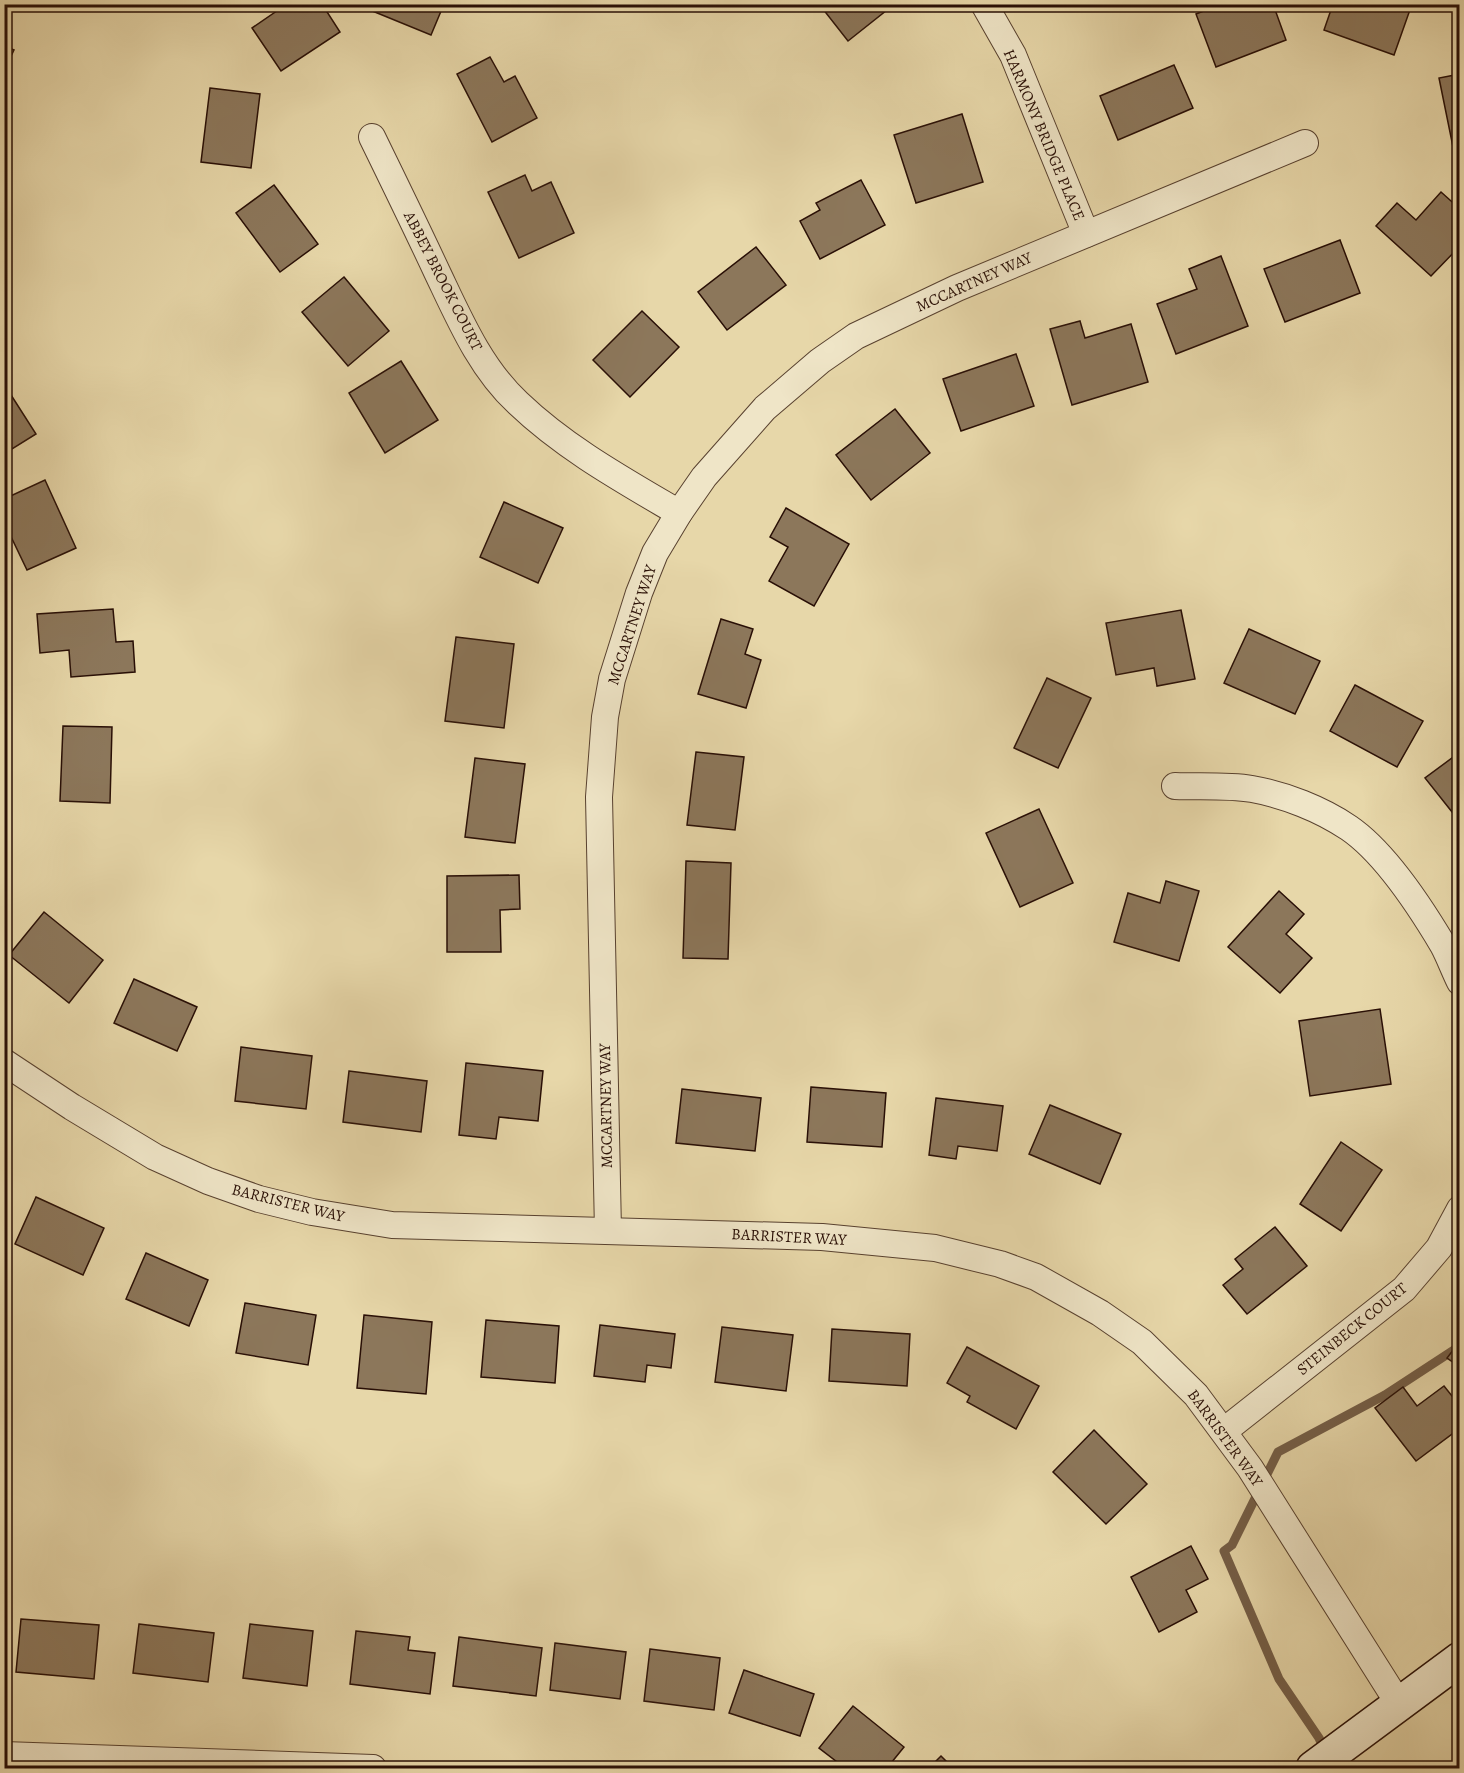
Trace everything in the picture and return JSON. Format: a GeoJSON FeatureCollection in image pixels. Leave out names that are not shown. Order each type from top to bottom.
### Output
{"type":"FeatureCollection","features":[{"type":"Feature","properties":{"kind":"main road"},"geometry":{"type":"LineString","coordinates":[[1313,1768],[1460,1659]]}},
{"type":"Feature","properties":{"kind":"street","name":"HARMONY BRIDGE PLACE"},"geometry":{"type":"LineString","coordinates":[[984,4],[1013,55],[1086,234]]}},
{"type":"Feature","properties":{"kind":"street","name":"ABBEY BROOK COURT"},"geometry":{"type":"LineString","coordinates":[[372,137],[470,340],[516,402],[595,463],[679,513]]}},
{"type":"Feature","properties":{"kind":"street","name":"MCCARTNEY WAY"},"geometry":{"type":"LineString","coordinates":[[608,1231],[599,796],[605,717],[612,679],[639,593],[655,553],[679,513],[704,477],[765,408],[820,362],[856,336],[957,288],[1305,142]]}},
{"type":"Feature","properties":{"kind":"street"},"geometry":{"type":"LineString","coordinates":[[1175,786],[1251,789],[1280,796],[1325,814],[1350,829],[1378,855],[1403,886],[1443,945],[1460,982]]}},
{"type":"Feature","properties":{"kind":"street","name":"BARRISTER WAY"},"geometry":{"type":"LineString","coordinates":[[4,1062],[72,1107],[155,1157],[208,1181],[259,1199],[312,1212],[392,1226],[822,1237],[935,1248],[1000,1263],[1036,1277],[1100,1313],[1142,1342],[1196,1395],[1224,1431],[1399,1704]]}},
{"type":"Feature","properties":{"kind":"street","name":"STEINBECK COURT"},"geometry":{"type":"LineString","coordinates":[[1224,1431],[1404,1289],[1439,1248],[1460,1209]]}},
{"type":"Feature","properties":{"kind":"street"},"geometry":{"type":"LineString","coordinates":[[4,1755],[373,1768]]}},
{"type":"Feature","properties":{"kind":"building"},"geometry":{"type":"Polygon","coordinates":[[[287,4],[322,4],[340,32],[281,71],[252,28],[287,4]]]}},
{"type":"Feature","properties":{"kind":"building"},"geometry":{"type":"Polygon","coordinates":[[[366,4],[444,4],[431,35],[365,8],[366,4]]]}},
{"type":"Feature","properties":{"kind":"building"},"geometry":{"type":"Polygon","coordinates":[[[819,4],[891,4],[892,6],[848,41],[819,4]]]}},
{"type":"Feature","properties":{"kind":"building"},"geometry":{"type":"Polygon","coordinates":[[[1221,4],[1273,4],[1286,40],[1216,67],[1196,14],[1221,4]]]}},
{"type":"Feature","properties":{"kind":"building"},"geometry":{"type":"Polygon","coordinates":[[[1333,4],[1412,4],[1394,55],[1324,30],[1333,4]]]}},
{"type":"Feature","properties":{"kind":"building"},"geometry":{"type":"Polygon","coordinates":[[[4,46],[14,50],[4,71],[4,46]]]}},
{"type":"Feature","properties":{"kind":"building"},"geometry":{"type":"Polygon","coordinates":[[[490,57],[504,82],[515,76],[537,118],[492,142],[457,74],[490,57]]]}},
{"type":"Feature","properties":{"kind":"building"},"geometry":{"type":"Polygon","coordinates":[[[1174,65],[1193,108],[1118,140],[1100,96],[1174,65]]]}},
{"type":"Feature","properties":{"kind":"building"},"geometry":{"type":"Polygon","coordinates":[[[1460,74],[1460,151],[1454,152],[1439,78],[1460,74]]]}},
{"type":"Feature","properties":{"kind":"building"},"geometry":{"type":"Polygon","coordinates":[[[210,88],[260,94],[251,168],[201,162],[210,88]]]}},
{"type":"Feature","properties":{"kind":"building"},"geometry":{"type":"Polygon","coordinates":[[[962,114],[983,182],[916,203],[894,135],[962,114]]]}},
{"type":"Feature","properties":{"kind":"building"},"geometry":{"type":"Polygon","coordinates":[[[525,175],[532,191],[551,182],[574,233],[519,258],[488,192],[525,175]]]}},
{"type":"Feature","properties":{"kind":"building"},"geometry":{"type":"Polygon","coordinates":[[[861,180],[885,225],[820,259],[800,221],[820,210],[816,203],[861,180]]]}},
{"type":"Feature","properties":{"kind":"building"},"geometry":{"type":"Polygon","coordinates":[[[274,185],[318,244],[280,272],[236,213],[274,185]]]}},
{"type":"Feature","properties":{"kind":"building"},"geometry":{"type":"Polygon","coordinates":[[[1441,192],[1460,209],[1460,246],[1431,276],[1376,226],[1397,203],[1416,220],[1441,192]]]}},
{"type":"Feature","properties":{"kind":"building"},"geometry":{"type":"Polygon","coordinates":[[[1340,240],[1360,293],[1285,322],[1264,269],[1340,240]]]}},
{"type":"Feature","properties":{"kind":"building"},"geometry":{"type":"Polygon","coordinates":[[[756,247],[786,285],[727,330],[698,292],[756,247]]]}},
{"type":"Feature","properties":{"kind":"building"},"geometry":{"type":"Polygon","coordinates":[[[1221,256],[1248,326],[1176,354],[1157,304],[1197,289],[1189,269],[1221,256]]]}},
{"type":"Feature","properties":{"kind":"building"},"geometry":{"type":"Polygon","coordinates":[[[344,277],[389,331],[348,366],[302,312],[344,277]]]}},
{"type":"Feature","properties":{"kind":"building"},"geometry":{"type":"Polygon","coordinates":[[[642,311],[679,347],[630,397],[593,360],[642,311]]]}},
{"type":"Feature","properties":{"kind":"building"},"geometry":{"type":"Polygon","coordinates":[[[1080,321],[1085,338],[1131,324],[1148,382],[1072,405],[1050,329],[1080,321]]]}},
{"type":"Feature","properties":{"kind":"building"},"geometry":{"type":"Polygon","coordinates":[[[1016,354],[1034,406],[961,431],[943,379],[1016,354]]]}},
{"type":"Feature","properties":{"kind":"building"},"geometry":{"type":"Polygon","coordinates":[[[401,361],[438,420],[385,453],[349,393],[401,361]]]}},
{"type":"Feature","properties":{"kind":"building"},"geometry":{"type":"Polygon","coordinates":[[[4,384],[36,434],[4,454],[4,384]]]}},
{"type":"Feature","properties":{"kind":"building"},"geometry":{"type":"Polygon","coordinates":[[[895,409],[930,453],[871,500],[836,455],[895,409]]]}},
{"type":"Feature","properties":{"kind":"building"},"geometry":{"type":"Polygon","coordinates":[[[45,480],[76,548],[27,570],[4,522],[4,499],[45,480]]]}},
{"type":"Feature","properties":{"kind":"building"},"geometry":{"type":"Polygon","coordinates":[[[504,502],[563,528],[538,583],[480,557],[504,502]]]}},
{"type":"Feature","properties":{"kind":"building"},"geometry":{"type":"Polygon","coordinates":[[[786,508],[849,544],[814,606],[769,581],[788,547],[770,537],[786,508]]]}},
{"type":"Feature","properties":{"kind":"building"},"geometry":{"type":"Polygon","coordinates":[[[113,609],[116,642],[133,641],[135,672],[71,677],[69,650],[40,653],[37,614],[113,609]]]}},
{"type":"Feature","properties":{"kind":"building"},"geometry":{"type":"Polygon","coordinates":[[[1181,610],[1195,679],[1157,686],[1154,668],[1116,675],[1106,623],[1181,610]]]}},
{"type":"Feature","properties":{"kind":"building"},"geometry":{"type":"Polygon","coordinates":[[[721,619],[753,629],[745,654],[761,660],[746,708],[698,694],[721,619]]]}},
{"type":"Feature","properties":{"kind":"building"},"geometry":{"type":"Polygon","coordinates":[[[1249,629],[1320,661],[1295,714],[1224,683],[1249,629]]]}},
{"type":"Feature","properties":{"kind":"building"},"geometry":{"type":"Polygon","coordinates":[[[456,637],[514,644],[504,728],[445,721],[456,637]]]}},
{"type":"Feature","properties":{"kind":"building"},"geometry":{"type":"Polygon","coordinates":[[[1047,678],[1091,698],[1058,768],[1014,748],[1047,678]]]}},
{"type":"Feature","properties":{"kind":"building"},"geometry":{"type":"Polygon","coordinates":[[[1355,685],[1423,721],[1397,767],[1330,731],[1355,685]]]}},
{"type":"Feature","properties":{"kind":"building"},"geometry":{"type":"Polygon","coordinates":[[[63,726],[112,727],[110,803],[60,801],[63,726]]]}},
{"type":"Feature","properties":{"kind":"building"},"geometry":{"type":"Polygon","coordinates":[[[696,752],[744,757],[735,830],[687,825],[696,752]]]}},
{"type":"Feature","properties":{"kind":"building"},"geometry":{"type":"Polygon","coordinates":[[[1460,752],[1460,822],[1425,778],[1460,752]]]}},
{"type":"Feature","properties":{"kind":"building"},"geometry":{"type":"Polygon","coordinates":[[[475,758],[525,764],[515,843],[465,837],[475,758]]]}},
{"type":"Feature","properties":{"kind":"building"},"geometry":{"type":"Polygon","coordinates":[[[1039,809],[1073,883],[1020,907],[986,833],[1039,809]]]}},
{"type":"Feature","properties":{"kind":"building"},"geometry":{"type":"Polygon","coordinates":[[[686,861],[731,863],[728,959],[683,958],[686,861]]]}},
{"type":"Feature","properties":{"kind":"building"},"geometry":{"type":"Polygon","coordinates":[[[519,875],[520,909],[500,910],[501,952],[447,952],[447,876],[519,875]]]}},
{"type":"Feature","properties":{"kind":"building"},"geometry":{"type":"Polygon","coordinates":[[[1166,881],[1199,891],[1179,961],[1114,942],[1128,893],[1160,903],[1166,881]]]}},
{"type":"Feature","properties":{"kind":"building"},"geometry":{"type":"Polygon","coordinates":[[[1279,891],[1304,914],[1286,934],[1312,958],[1280,993],[1228,947],[1279,891]]]}},
{"type":"Feature","properties":{"kind":"building"},"geometry":{"type":"Polygon","coordinates":[[[44,912],[103,960],[69,1003],[9,955],[44,912]]]}},
{"type":"Feature","properties":{"kind":"building"},"geometry":{"type":"Polygon","coordinates":[[[134,979],[197,1007],[177,1051],[114,1023],[134,979]]]}},
{"type":"Feature","properties":{"kind":"building"},"geometry":{"type":"Polygon","coordinates":[[[1380,1009],[1391,1084],[1310,1096],[1299,1021],[1380,1009]]]}},
{"type":"Feature","properties":{"kind":"building"},"geometry":{"type":"Polygon","coordinates":[[[241,1047],[312,1056],[306,1109],[235,1101],[241,1047]]]}},
{"type":"Feature","properties":{"kind":"building"},"geometry":{"type":"Polygon","coordinates":[[[466,1063],[543,1071],[538,1121],[499,1117],[496,1139],[459,1135],[466,1063]]]}},
{"type":"Feature","properties":{"kind":"building"},"geometry":{"type":"Polygon","coordinates":[[[349,1071],[427,1081],[421,1132],[343,1122],[349,1071]]]}},
{"type":"Feature","properties":{"kind":"building"},"geometry":{"type":"Polygon","coordinates":[[[811,1087],[886,1093],[882,1147],[807,1142],[811,1087]]]}},
{"type":"Feature","properties":{"kind":"building"},"geometry":{"type":"Polygon","coordinates":[[[682,1089],[761,1098],[755,1151],[676,1143],[682,1089]]]}},
{"type":"Feature","properties":{"kind":"building"},"geometry":{"type":"Polygon","coordinates":[[[936,1098],[1003,1106],[997,1151],[958,1146],[956,1159],[929,1155],[936,1098]]]}},
{"type":"Feature","properties":{"kind":"building"},"geometry":{"type":"Polygon","coordinates":[[[1050,1105],[1121,1134],[1100,1184],[1029,1154],[1050,1105]]]}},
{"type":"Feature","properties":{"kind":"building"},"geometry":{"type":"Polygon","coordinates":[[[1341,1142],[1382,1170],[1341,1231],[1300,1204],[1341,1142]]]}},
{"type":"Feature","properties":{"kind":"building"},"geometry":{"type":"Polygon","coordinates":[[[36,1197],[104,1228],[83,1275],[15,1244],[36,1197]]]}},
{"type":"Feature","properties":{"kind":"building"},"geometry":{"type":"Polygon","coordinates":[[[1275,1227],[1307,1266],[1247,1314],[1223,1285],[1243,1269],[1235,1259],[1275,1227]]]}},
{"type":"Feature","properties":{"kind":"building"},"geometry":{"type":"Polygon","coordinates":[[[146,1253],[208,1280],[189,1326],[126,1299],[146,1253]]]}},
{"type":"Feature","properties":{"kind":"building"},"geometry":{"type":"Polygon","coordinates":[[[245,1303],[316,1315],[308,1365],[236,1353],[245,1303]]]}},
{"type":"Feature","properties":{"kind":"building"},"geometry":{"type":"Polygon","coordinates":[[[364,1315],[432,1322],[426,1394],[357,1388],[364,1315]]]}},
{"type":"Feature","properties":{"kind":"building"},"geometry":{"type":"Polygon","coordinates":[[[486,1320],[559,1326],[555,1383],[481,1377],[486,1320]]]}},
{"type":"Feature","properties":{"kind":"building"},"geometry":{"type":"Polygon","coordinates":[[[600,1325],[675,1334],[671,1368],[647,1365],[645,1382],[594,1376],[600,1325]]]}},
{"type":"Feature","properties":{"kind":"building"},"geometry":{"type":"Polygon","coordinates":[[[722,1327],[793,1335],[786,1391],[715,1382],[722,1327]]]}},
{"type":"Feature","properties":{"kind":"building"},"geometry":{"type":"Polygon","coordinates":[[[832,1329],[910,1334],[907,1386],[829,1381],[832,1329]]]}},
{"type":"Feature","properties":{"kind":"building"},"geometry":{"type":"Polygon","coordinates":[[[1460,1341],[1460,1367],[1447,1358],[1460,1341]]]}},
{"type":"Feature","properties":{"kind":"building"},"geometry":{"type":"Polygon","coordinates":[[[967,1347],[1039,1386],[1016,1429],[967,1402],[970,1396],[947,1383],[967,1347]]]}},
{"type":"Feature","properties":{"kind":"building"},"geometry":{"type":"Polygon","coordinates":[[[1444,1386],[1460,1406],[1460,1428],[1416,1461],[1375,1408],[1403,1387],[1417,1406],[1444,1386]]]}},
{"type":"Feature","properties":{"kind":"building"},"geometry":{"type":"Polygon","coordinates":[[[1094,1430],[1147,1484],[1106,1524],[1053,1472],[1094,1430]]]}},
{"type":"Feature","properties":{"kind":"building"},"geometry":{"type":"Polygon","coordinates":[[[1191,1546],[1208,1579],[1186,1590],[1197,1612],[1159,1632],[1131,1577],[1191,1546]]]}},
{"type":"Feature","properties":{"kind":"building"},"geometry":{"type":"Polygon","coordinates":[[[21,1619],[99,1625],[94,1679],[16,1672],[21,1619]]]}},
{"type":"Feature","properties":{"kind":"building"},"geometry":{"type":"Polygon","coordinates":[[[139,1624],[214,1633],[208,1682],[133,1673],[139,1624]]]}},
{"type":"Feature","properties":{"kind":"building"},"geometry":{"type":"Polygon","coordinates":[[[250,1624],[313,1631],[307,1686],[243,1678],[250,1624]]]}},
{"type":"Feature","properties":{"kind":"building"},"geometry":{"type":"Polygon","coordinates":[[[356,1631],[410,1637],[408,1650],[435,1653],[430,1694],[350,1684],[356,1631]]]}},
{"type":"Feature","properties":{"kind":"building"},"geometry":{"type":"Polygon","coordinates":[[[459,1637],[542,1648],[536,1696],[453,1686],[459,1637]]]}},
{"type":"Feature","properties":{"kind":"building"},"geometry":{"type":"Polygon","coordinates":[[[555,1643],[626,1652],[620,1699],[550,1690],[555,1643]]]}},
{"type":"Feature","properties":{"kind":"building"},"geometry":{"type":"Polygon","coordinates":[[[650,1649],[720,1658],[714,1710],[644,1701],[650,1649]]]}},
{"type":"Feature","properties":{"kind":"building"},"geometry":{"type":"Polygon","coordinates":[[[744,1670],[814,1694],[800,1736],[729,1713],[744,1670]]]}},
{"type":"Feature","properties":{"kind":"building"},"geometry":{"type":"Polygon","coordinates":[[[853,1706],[904,1747],[887,1768],[845,1768],[819,1748],[853,1706]]]}},
{"type":"Feature","properties":{"kind":"building"},"geometry":{"type":"Polygon","coordinates":[[[941,1756],[953,1768],[929,1768],[941,1756]]]}},
{"type":"Feature","properties":{"kind":"waterway"},"geometry":{"type":"LineString","coordinates":[[1326,1753],[1319,1738],[1279,1679],[1224,1551],[1232,1545],[1278,1452],[1385,1395],[1460,1346]]}}]}
